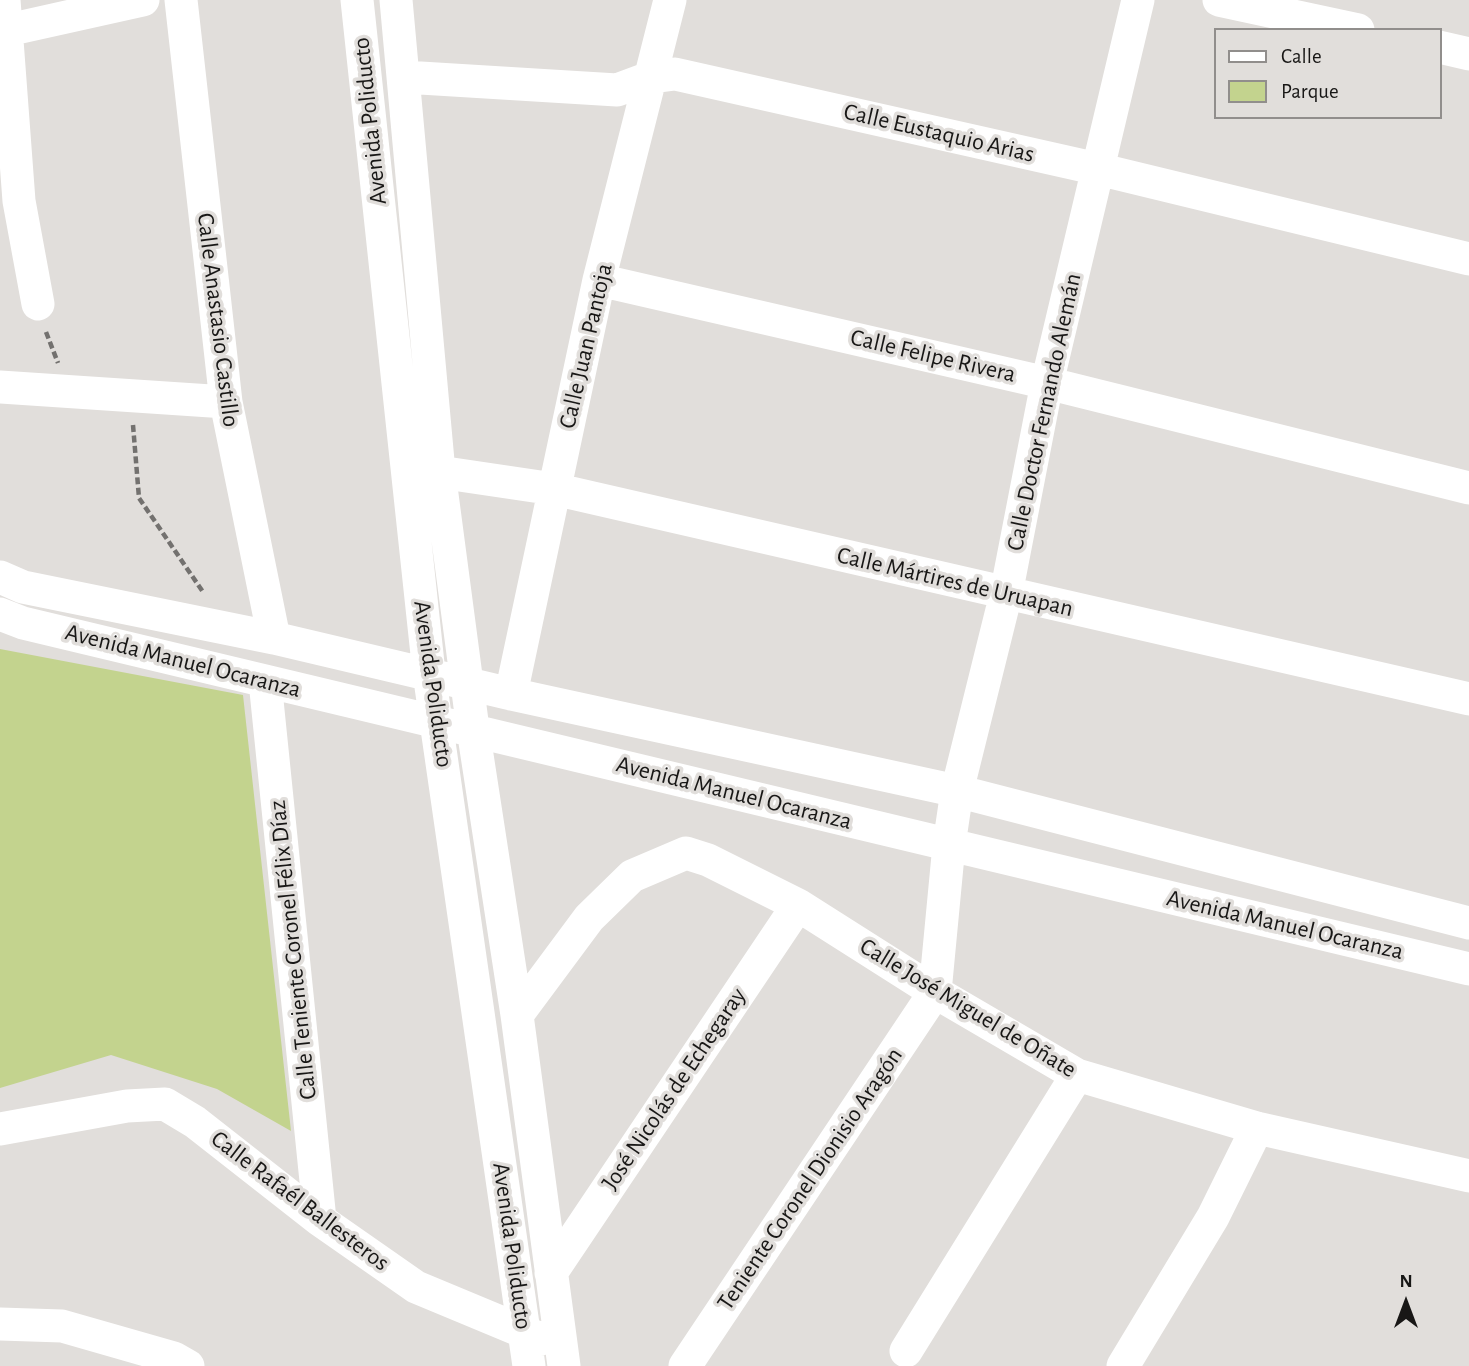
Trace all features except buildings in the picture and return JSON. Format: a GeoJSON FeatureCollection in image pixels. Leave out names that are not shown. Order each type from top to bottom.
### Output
{"type":"FeatureCollection","features":[{"type":"Feature","properties":{"kind":"street"},"geometry":{"type":"LineString","coordinates":[[38,304],[9,200],[4,20],[143,0]]}},
{"type":"Feature","properties":{"kind":"street","name":"Calle Anastasio Castillo"},"geometry":{"type":"LineString","coordinates":[[181,0],[226,402],[275,638]]}},
{"type":"Feature","properties":{"kind":"street","name":"Avenida Poliducto"},"geometry":{"type":"LineString","coordinates":[[357,0],[429,673],[529,1366]]}},
{"type":"Feature","properties":{"kind":"street","name":"Avenida Poliducto"},"geometry":{"type":"LineString","coordinates":[[396,0],[439,472],[466,682],[517,1015],[551,1273],[570,1360]]}},
{"type":"Feature","properties":{"kind":"street","name":"Calle Juan Pantoja"},"geometry":{"type":"LineString","coordinates":[[510,694],[599,280],[670,0]]}},
{"type":"Feature","properties":{"kind":"street","name":"Calle Doctor Fernando Alemán"},"geometry":{"type":"LineString","coordinates":[[935,992],[957,791],[1006,594],[1047,383],[1138,0]]}},
{"type":"Feature","properties":{"kind":"street"},"geometry":{"type":"LineString","coordinates":[[1219,0],[1349,28]]}},
{"type":"Feature","properties":{"kind":"street"},"geometry":{"type":"LineString","coordinates":[[1441,47],[1469,54]]}},
{"type":"Feature","properties":{"kind":"street","name":"Calle Eustaquio Arias"},"geometry":{"type":"LineString","coordinates":[[404,77],[617,90],[652,77],[675,74],[1098,169],[1469,259]]}},
{"type":"Feature","properties":{"kind":"street","name":"Calle Felipe Rivera"},"geometry":{"type":"LineString","coordinates":[[599,280],[1047,383],[1469,488]]}},
{"type":"Feature","properties":{"kind":"street"},"geometry":{"type":"LineString","coordinates":[[0,387],[226,402]]}},
{"type":"Feature","properties":{"kind":"street","name":"Calle Mártires de Uruapan"},"geometry":{"type":"LineString","coordinates":[[439,472],[554,489],[1469,699]]}},
{"type":"Feature","properties":{"kind":"street","name":"Avenida Manuel Ocaranza"},"geometry":{"type":"LineString","coordinates":[[0,577],[23,586],[275,638],[510,694],[957,791],[1469,923]]}},
{"type":"Feature","properties":{"kind":"street","name":"Avenida Manuel Ocaranza"},"geometry":{"type":"LineString","coordinates":[[0,614],[23,623],[1469,970]]}},
{"type":"Feature","properties":{"kind":"street","name":"Calle Teniente Coronel Félix Díaz"},"geometry":{"type":"LineString","coordinates":[[265,681],[320,1220]]}},
{"type":"Feature","properties":{"kind":"street","name":"Calle José Miguel de Oñate"},"geometry":{"type":"LineString","coordinates":[[517,1015],[590,918],[632,876],[686,853],[708,860],[798,905],[935,992],[1077,1075],[1257,1128],[1469,1176]]}},
{"type":"Feature","properties":{"kind":"street","name":"José Nicolás de Echegaray"},"geometry":{"type":"LineString","coordinates":[[551,1273],[798,905]]}},
{"type":"Feature","properties":{"kind":"street","name":"Teniente Coronel Dionisio Aragón"},"geometry":{"type":"LineString","coordinates":[[685,1366],[935,992]]}},
{"type":"Feature","properties":{"kind":"street"},"geometry":{"type":"LineString","coordinates":[[906,1352],[1077,1075]]}},
{"type":"Feature","properties":{"kind":"street","name":"Calle Rafaél Ballesteros"},"geometry":{"type":"LineString","coordinates":[[0,1129],[127,1106],[165,1104],[195,1122],[320,1220],[416,1287],[525,1331],[570,1360]]}},
{"type":"Feature","properties":{"kind":"street"},"geometry":{"type":"LineString","coordinates":[[1123,1366],[1213,1217],[1257,1128]]}},
{"type":"Feature","properties":{"kind":"street"},"geometry":{"type":"LineString","coordinates":[[0,1324],[62,1326],[180,1363]]}},
{"type":"Feature","properties":{"kind":"path"},"geometry":{"type":"LineString","coordinates":[[38,304],[51,349],[73,393]]}},
{"type":"Feature","properties":{"kind":"path"},"geometry":{"type":"LineString","coordinates":[[133,422],[139,498],[229,629]]}},
{"type":"Feature","properties":{"kind":"green space"},"geometry":{"type":"Polygon","coordinates":[[[0,649],[243,695],[291,1131],[217,1089],[111,1055],[0,1088],[0,649]]]}}]}
